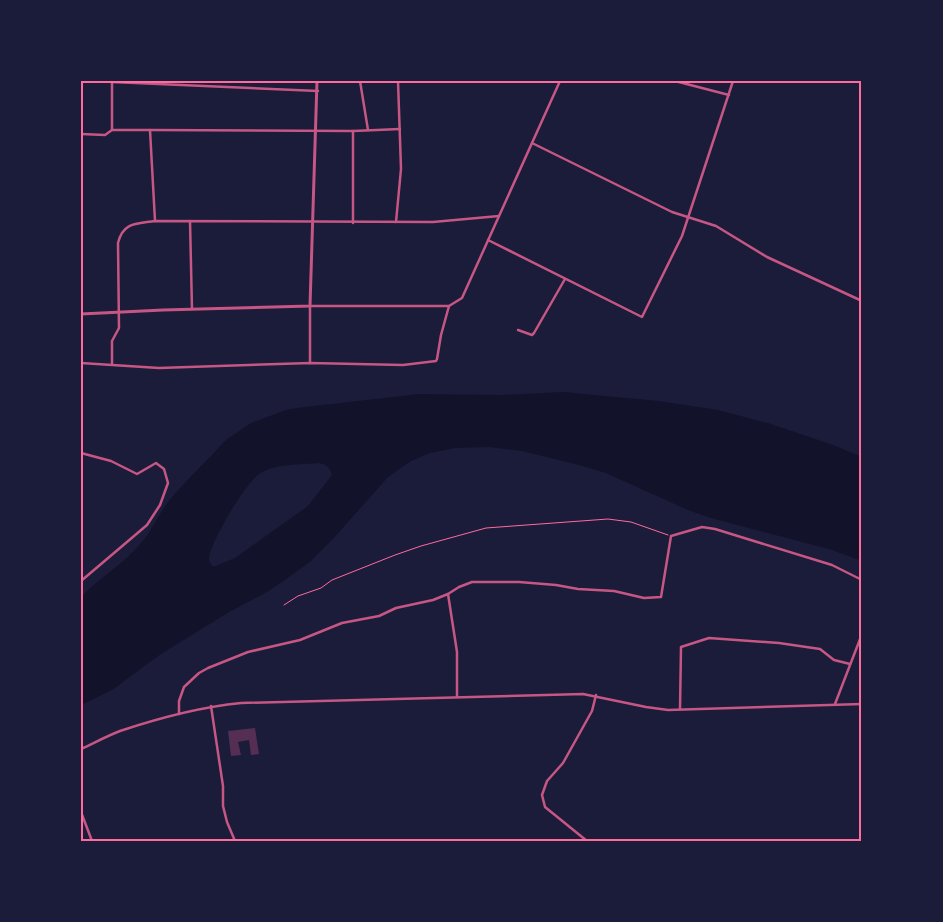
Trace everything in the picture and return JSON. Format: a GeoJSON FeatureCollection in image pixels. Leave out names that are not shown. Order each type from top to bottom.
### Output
{"type":"FeatureCollection","features":[{"type":"Feature","properties":{"kind":"street"},"geometry":{"type":"LineString","coordinates":[[310,363],[317,81]]}},
{"type":"Feature","properties":{"kind":"street"},"geometry":{"type":"LineString","coordinates":[[360,81],[368,130]]}},
{"type":"Feature","properties":{"kind":"street"},"geometry":{"type":"LineString","coordinates":[[396,222],[401,169],[398,81]]}},
{"type":"Feature","properties":{"kind":"street"},"geometry":{"type":"LineString","coordinates":[[81,314],[310,306],[449,306],[462,298],[560,81]]}},
{"type":"Feature","properties":{"kind":"street"},"geometry":{"type":"LineString","coordinates":[[674,81],[729,95]]}},
{"type":"Feature","properties":{"kind":"street"},"geometry":{"type":"LineString","coordinates":[[488,240],[642,317],[682,236],[733,81]]}},
{"type":"Feature","properties":{"kind":"street"},"geometry":{"type":"LineString","coordinates":[[112,130],[112,82],[318,91]]}},
{"type":"Feature","properties":{"kind":"street"},"geometry":{"type":"LineString","coordinates":[[81,134],[105,135],[112,130],[353,131],[400,129]]}},
{"type":"Feature","properties":{"kind":"street"},"geometry":{"type":"LineString","coordinates":[[150,130],[154,221]]}},
{"type":"Feature","properties":{"kind":"street"},"geometry":{"type":"LineString","coordinates":[[353,131],[353,222]]}},
{"type":"Feature","properties":{"kind":"street"},"geometry":{"type":"LineString","coordinates":[[532,143],[672,212],[716,226],[767,257],[862,301]]}},
{"type":"Feature","properties":{"kind":"street"},"geometry":{"type":"LineString","coordinates":[[112,364],[112,341],[119,328],[118,243],[121,233],[128,226],[154,221],[433,222],[499,216]]}},
{"type":"Feature","properties":{"kind":"street"},"geometry":{"type":"LineString","coordinates":[[190,221],[192,309]]}},
{"type":"Feature","properties":{"kind":"street"},"geometry":{"type":"LineString","coordinates":[[518,330],[528,335],[534,333],[565,278]]}},
{"type":"Feature","properties":{"kind":"street"},"geometry":{"type":"LineString","coordinates":[[81,362],[158,368],[310,363],[403,365],[436,361],[449,306]]}},
{"type":"Feature","properties":{"kind":"street"},"geometry":{"type":"LineString","coordinates":[[81,436],[81,445]]}},
{"type":"Feature","properties":{"kind":"street"},"geometry":{"type":"LineString","coordinates":[[81,453],[111,461],[137,474],[156,463],[164,469],[168,483],[160,505],[147,524],[81,581]]}},
{"type":"Feature","properties":{"kind":"street"},"geometry":{"type":"LineString","coordinates":[[178,714],[179,701],[184,687],[198,673],[208,668],[248,652],[290,643],[342,623],[379,616],[396,608],[433,600],[472,582],[556,585],[578,589],[614,591],[644,598],[661,597],[671,536],[702,526],[832,565],[862,580]]}},
{"type":"Feature","properties":{"kind":"street"},"geometry":{"type":"LineString","coordinates":[[448,594],[457,652],[458,697]]}},
{"type":"Feature","properties":{"kind":"street"},"geometry":{"type":"LineString","coordinates":[[835,704],[862,634]]}},
{"type":"Feature","properties":{"kind":"street"},"geometry":{"type":"LineString","coordinates":[[680,710],[680,647],[709,638],[779,643],[820,649],[834,660],[850,664]]}},
{"type":"Feature","properties":{"kind":"street"},"geometry":{"type":"LineString","coordinates":[[81,749],[119,732],[178,714],[211,706],[268,702],[583,694],[596,695],[646,707],[680,710],[862,704]]}},
{"type":"Feature","properties":{"kind":"street"},"geometry":{"type":"LineString","coordinates":[[587,841],[545,807],[542,795],[547,781],[563,763],[592,711],[596,695]]}},
{"type":"Feature","properties":{"kind":"street"},"geometry":{"type":"LineString","coordinates":[[211,706],[223,806],[235,841]]}},
{"type":"Feature","properties":{"kind":"street"},"geometry":{"type":"LineString","coordinates":[[81,812],[92,841]]}},
{"type":"Feature","properties":{"kind":"path"},"geometry":{"type":"LineString","coordinates":[[284,605],[298,596],[321,588],[332,580],[395,555],[486,528],[608,519],[631,522],[671,536]]}},
{"type":"Feature","properties":{"kind":"shaded area"},"geometry":{"type":"Polygon","coordinates":[[[563,392],[658,401],[718,410],[771,424],[862,457],[862,561],[829,549],[711,518],[688,510],[606,473],[579,465],[522,451],[489,447],[455,448],[430,453],[411,461],[388,477],[311,561],[267,592],[229,612],[161,654],[112,690],[81,705],[81,597],[134,551],[145,538],[168,502],[226,440],[251,423],[286,410],[297,408],[419,394],[501,395],[563,392]],[[319,463],[273,468],[266,470],[253,479],[237,500],[221,528],[209,559],[212,566],[235,558],[308,506],[332,475],[329,468],[319,463]]]}},
{"type":"Feature","properties":{"kind":"building"},"geometry":{"type":"Polygon","coordinates":[[[255,728],[259,754],[251,755],[249,740],[238,742],[241,755],[231,756],[228,731],[255,728]]]}}]}
